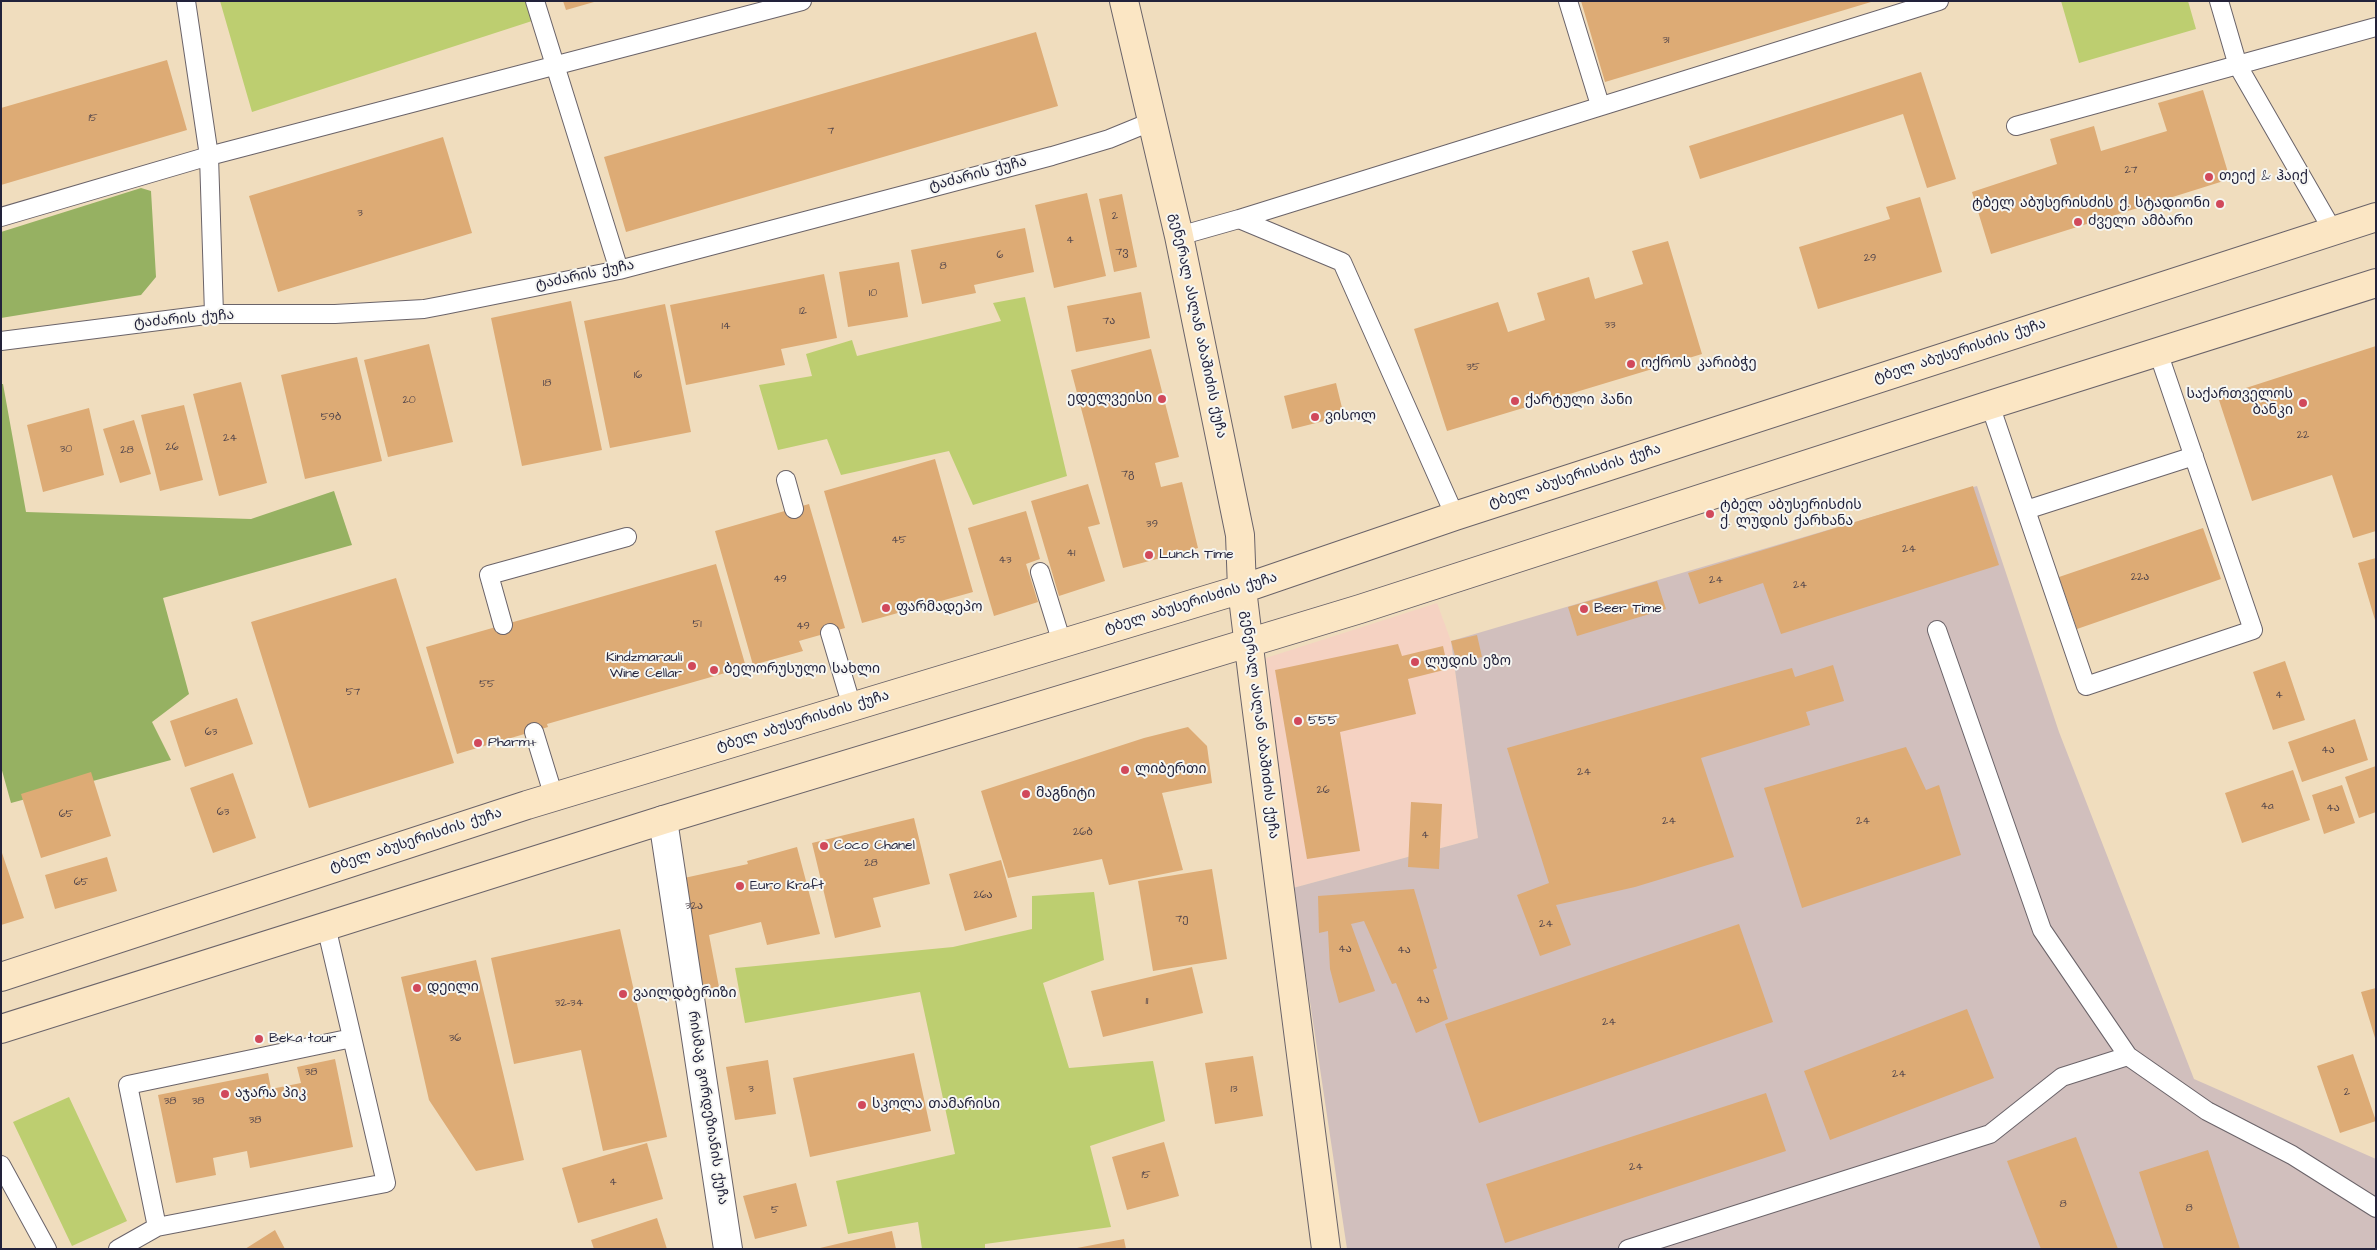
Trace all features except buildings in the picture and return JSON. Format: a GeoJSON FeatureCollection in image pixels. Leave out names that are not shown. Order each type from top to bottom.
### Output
{"type":"FeatureCollection","features":[{"type":"Feature","properties":{"kind":"main road","name":"გენერალ ასლან აბაშიძის ქუჩა"},"geometry":{"type":"LineString","coordinates":[[1124,1],[1179,236],[1236,510],[1240,536],[1242,589],[1326,1249]]}},
{"type":"Feature","properties":{"kind":"main road","name":"ტბელ აბუსერისძის ქუჩა"},"geometry":{"type":"LineString","coordinates":[[1,977],[554,797],[1242,589],[1455,516],[2376,217]]}},
{"type":"Feature","properties":{"kind":"main road"},"geometry":{"type":"LineString","coordinates":[[1,1029],[663,820],[1249,643],[2376,283]]}},
{"type":"Feature","properties":{"kind":"street","name":"რისმაგ გორდეზიანის ქუჩა"},"geometry":{"type":"LineString","coordinates":[[663,820],[728,1249]]}},
{"type":"Feature","properties":{"kind":"lane"},"geometry":{"type":"LineString","coordinates":[[186,1],[209,156],[214,314]]}},
{"type":"Feature","properties":{"kind":"lane"},"geometry":{"type":"LineString","coordinates":[[535,1],[619,270]]}},
{"type":"Feature","properties":{"kind":"lane"},"geometry":{"type":"LineString","coordinates":[[1,217],[209,156],[802,1]]}},
{"type":"Feature","properties":{"kind":"lane"},"geometry":{"type":"LineString","coordinates":[[1568,1],[1600,105]]}},
{"type":"Feature","properties":{"kind":"lane"},"geometry":{"type":"LineString","coordinates":[[1179,236],[1239,220],[1600,105],[1939,1]]}},
{"type":"Feature","properties":{"kind":"lane"},"geometry":{"type":"LineString","coordinates":[[2218,1],[2238,66],[2333,231]]}},
{"type":"Feature","properties":{"kind":"lane"},"geometry":{"type":"LineString","coordinates":[[2016,126],[2376,27]]}},
{"type":"Feature","properties":{"kind":"lane","name":"ტაძარის ქუჩა"},"geometry":{"type":"LineString","coordinates":[[1,341],[214,314],[335,314],[424,309],[619,270],[1052,156],[1109,139],[1153,121]]}},
{"type":"Feature","properties":{"kind":"lane"},"geometry":{"type":"LineString","coordinates":[[1239,220],[1342,262],[1455,516]]}},
{"type":"Feature","properties":{"kind":"lane"},"geometry":{"type":"LineString","coordinates":[[1990,405],[2086,686],[2253,630],[2158,352]]}},
{"type":"Feature","properties":{"kind":"lane"},"geometry":{"type":"LineString","coordinates":[[2026,510],[2194,456]]}},
{"type":"Feature","properties":{"kind":"lane"},"geometry":{"type":"LineString","coordinates":[[786,480],[794,509]]}},
{"type":"Feature","properties":{"kind":"lane"},"geometry":{"type":"LineString","coordinates":[[502,625],[489,575],[627,536]]}},
{"type":"Feature","properties":{"kind":"lane"},"geometry":{"type":"LineString","coordinates":[[1040,572],[1062,643]]}},
{"type":"Feature","properties":{"kind":"lane"},"geometry":{"type":"LineString","coordinates":[[1937,630],[2042,930],[2128,1056],[2207,1111],[2292,1155],[2376,1208]]}},
{"type":"Feature","properties":{"kind":"lane"},"geometry":{"type":"LineString","coordinates":[[830,633],[852,707]]}},
{"type":"Feature","properties":{"kind":"lane"},"geometry":{"type":"LineString","coordinates":[[534,732],[554,797]]}},
{"type":"Feature","properties":{"kind":"lane"},"geometry":{"type":"LineString","coordinates":[[118,1249],[156,1227],[386,1183],[326,926]]}},
{"type":"Feature","properties":{"kind":"lane"},"geometry":{"type":"LineString","coordinates":[[156,1227],[128,1085],[352,1038]]}},
{"type":"Feature","properties":{"kind":"lane"},"geometry":{"type":"LineString","coordinates":[[1628,1249],[1990,1134],[2062,1077],[2128,1056]]}},
{"type":"Feature","properties":{"kind":"lane"},"geometry":{"type":"LineString","coordinates":[[1,1164],[47,1249]]}},
{"type":"Feature","properties":{"kind":"shaded area"},"geometry":{"type":"Polygon","coordinates":[[[1977,486],[2059,732],[2194,1079],[2376,1159],[2376,1249],[1347,1249],[1293,888],[1478,838],[1451,641],[1977,486]]]}},
{"type":"Feature","properties":{"kind":"shaded area"},"geometry":{"type":"Polygon","coordinates":[[[1437,603],[1451,641],[1478,838],[1293,888],[1266,658],[1437,603]]]}},
{"type":"Feature","properties":{"kind":"green space"},"geometry":{"type":"Polygon","coordinates":[[[220,1],[526,1],[532,21],[252,112],[220,1]]]}},
{"type":"Feature","properties":{"kind":"green space"},"geometry":{"type":"Polygon","coordinates":[[[2061,1],[2188,1],[2196,29],[2079,63],[2061,1]]]}},
{"type":"Feature","properties":{"kind":"green space"},"geometry":{"type":"Polygon","coordinates":[[[141,188],[151,191],[156,277],[141,295],[1,318],[1,232],[141,188]]]}},
{"type":"Feature","properties":{"kind":"green space"},"geometry":{"type":"Polygon","coordinates":[[[1025,297],[1067,476],[973,505],[949,451],[841,475],[827,439],[778,450],[759,385],[812,376],[806,354],[852,340],[857,356],[1001,321],[993,303],[1025,297]]]}},
{"type":"Feature","properties":{"kind":"green space"},"geometry":{"type":"Polygon","coordinates":[[[1,384],[3,384],[26,512],[251,519],[334,491],[352,545],[163,598],[189,694],[152,722],[171,760],[11,803],[1,767],[1,384]]]}},
{"type":"Feature","properties":{"kind":"green space"},"geometry":{"type":"Polygon","coordinates":[[[1094,892],[1104,960],[1043,983],[1069,1068],[1153,1061],[1165,1121],[1090,1146],[1111,1227],[985,1244],[985,1249],[922,1249],[918,1222],[848,1234],[836,1181],[955,1154],[920,992],[745,1023],[735,968],[953,947],[1032,929],[1032,896],[1094,892]]]}},
{"type":"Feature","properties":{"kind":"green space"},"geometry":{"type":"Polygon","coordinates":[[[69,1097],[127,1221],[72,1246],[13,1122],[69,1097]]]}},
{"type":"Feature","properties":{"kind":"place","name":"თეიქ & ჰაიქ"},"geometry":{"type":"Point","coordinates":[2209,177]}},
{"type":"Feature","properties":{"kind":"place","name":"ტბელ აბუსერისძის ქ. სტადიონი"},"geometry":{"type":"Point","coordinates":[2220,204]}},
{"type":"Feature","properties":{"kind":"place","name":"ძველი ამბარი"},"geometry":{"type":"Point","coordinates":[2078,222]}},
{"type":"Feature","properties":{"kind":"place","name":"ოქროს კარიბჭე"},"geometry":{"type":"Point","coordinates":[1631,364]}},
{"type":"Feature","properties":{"kind":"place","name":"ედელვეისი"},"geometry":{"type":"Point","coordinates":[1162,399]}},
{"type":"Feature","properties":{"kind":"place","name":"ქარტული პანი"},"geometry":{"type":"Point","coordinates":[1515,401]}},
{"type":"Feature","properties":{"kind":"place","name":"საქართველოს ბანკი"},"geometry":{"type":"Point","coordinates":[2303,403]}},
{"type":"Feature","properties":{"kind":"place","name":"ვისოლ"},"geometry":{"type":"Point","coordinates":[1315,417]}},
{"type":"Feature","properties":{"kind":"place","name":"ტბელ აბუსერისძის ქ. ლუდის ქარხანა"},"geometry":{"type":"Point","coordinates":[1710,514]}},
{"type":"Feature","properties":{"kind":"place","name":"Lunch Time"},"geometry":{"type":"Point","coordinates":[1149,555]}},
{"type":"Feature","properties":{"kind":"place","name":"ფარმადეპო"},"geometry":{"type":"Point","coordinates":[886,608]}},
{"type":"Feature","properties":{"kind":"place","name":"Beer Time"},"geometry":{"type":"Point","coordinates":[1584,609]}},
{"type":"Feature","properties":{"kind":"place","name":"ლუდის ეზო"},"geometry":{"type":"Point","coordinates":[1415,662]}},
{"type":"Feature","properties":{"kind":"place","name":"Kindzmarauli Wine Cellar"},"geometry":{"type":"Point","coordinates":[692,666]}},
{"type":"Feature","properties":{"kind":"place","name":"ბელორუსული სახლი"},"geometry":{"type":"Point","coordinates":[714,670]}},
{"type":"Feature","properties":{"kind":"place","name":"555"},"geometry":{"type":"Point","coordinates":[1298,721]}},
{"type":"Feature","properties":{"kind":"place","name":"Pharm+"},"geometry":{"type":"Point","coordinates":[478,743]}},
{"type":"Feature","properties":{"kind":"place","name":"ლიბერთი"},"geometry":{"type":"Point","coordinates":[1125,770]}},
{"type":"Feature","properties":{"kind":"place","name":"მაგნიტი"},"geometry":{"type":"Point","coordinates":[1026,794]}},
{"type":"Feature","properties":{"kind":"place","name":"Coco Chanel"},"geometry":{"type":"Point","coordinates":[824,846]}},
{"type":"Feature","properties":{"kind":"place","name":"Euro Kraft"},"geometry":{"type":"Point","coordinates":[740,886]}},
{"type":"Feature","properties":{"kind":"place","name":"დეილი"},"geometry":{"type":"Point","coordinates":[417,988]}},
{"type":"Feature","properties":{"kind":"place","name":"ვაილდბერიზი"},"geometry":{"type":"Point","coordinates":[623,994]}},
{"type":"Feature","properties":{"kind":"place","name":"Beka tour"},"geometry":{"type":"Point","coordinates":[259,1039]}},
{"type":"Feature","properties":{"kind":"place","name":"აჯარა პიკ"},"geometry":{"type":"Point","coordinates":[225,1094]}},
{"type":"Feature","properties":{"kind":"place","name":"სკოლა თამარისი"},"geometry":{"type":"Point","coordinates":[862,1105]}}]}
